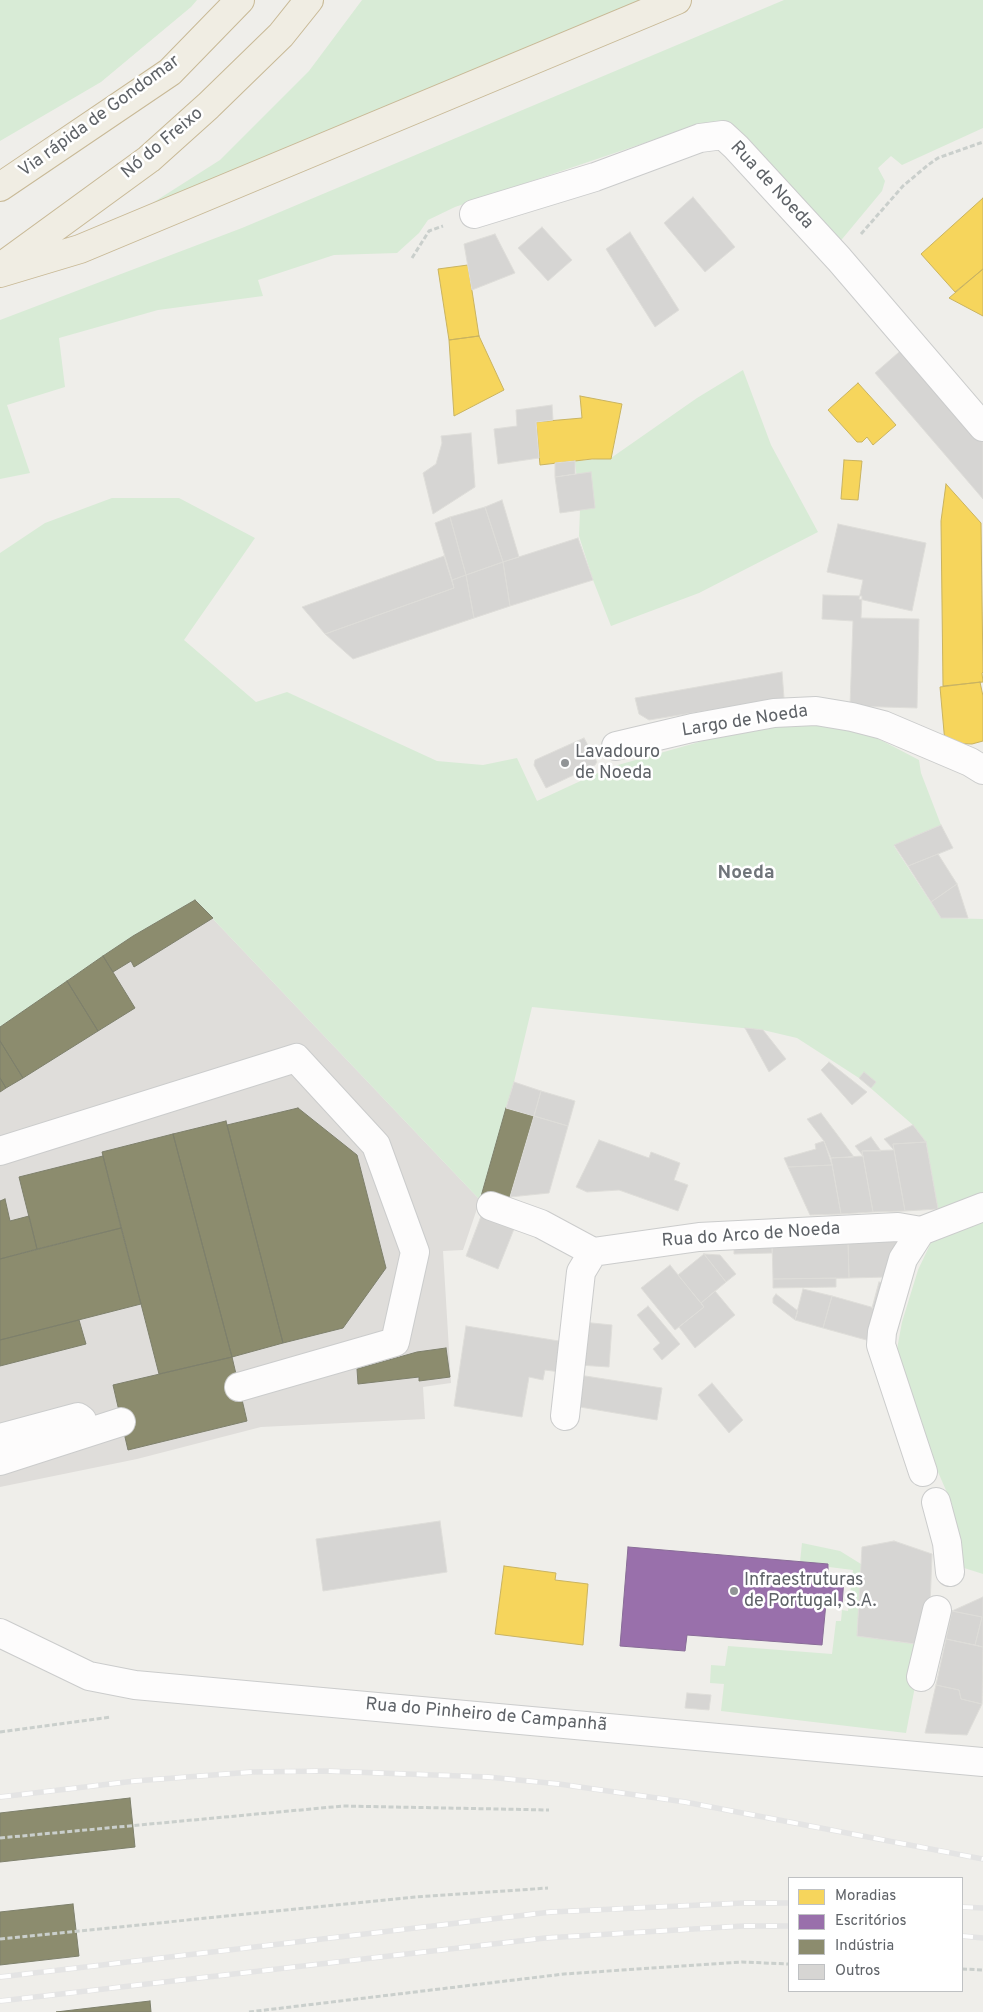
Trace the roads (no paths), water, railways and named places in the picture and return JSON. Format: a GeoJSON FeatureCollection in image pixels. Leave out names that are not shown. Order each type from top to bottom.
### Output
{"type":"FeatureCollection","features":[{"type":"Feature","properties":{"kind":"highway","name":"Via rápida de Gondomar"},"geometry":{"type":"LineString","coordinates":[[0,187],[170,72],[240,0]]}},
{"type":"Feature","properties":{"kind":"highway","name":"Nó do Freixo"},"geometry":{"type":"LineString","coordinates":[[0,267],[149,159],[208,106],[281,35],[309,0]]}},
{"type":"Feature","properties":{"kind":"highway"},"geometry":{"type":"LineString","coordinates":[[0,272],[80,249],[677,0]]}},
{"type":"Feature","properties":{"kind":"street","name":"Rua de Noeda"},"geometry":{"type":"LineString","coordinates":[[474,214],[595,177],[700,138],[723,135],[839,259],[983,427]]}},
{"type":"Feature","properties":{"kind":"street","name":"Largo de Noeda"},"geometry":{"type":"LineString","coordinates":[[616,746],[728,721],[774,713],[816,711],[883,725],[970,762],[983,770]]}},
{"type":"Feature","properties":{"kind":"street"},"geometry":{"type":"LineString","coordinates":[[0,1151],[296,1058],[376,1144],[416,1252],[394,1342],[239,1387]]}},
{"type":"Feature","properties":{"kind":"street"},"geometry":{"type":"LineString","coordinates":[[491,1206],[541,1224],[593,1252],[581,1272],[565,1416]]}},
{"type":"Feature","properties":{"kind":"street"},"geometry":{"type":"LineString","coordinates":[[923,1472],[881,1346],[882,1332],[903,1259],[921,1231],[983,1207]]}},
{"type":"Feature","properties":{"kind":"street","name":"Rua do Arco de Noeda"},"geometry":{"type":"LineString","coordinates":[[593,1252],[699,1237],[898,1227],[921,1231]]}},
{"type":"Feature","properties":{"kind":"street"},"geometry":{"type":"LineString","coordinates":[[0,1438],[78,1417],[110,1425],[0,1461]]}},
{"type":"Feature","properties":{"kind":"street"},"geometry":{"type":"LineString","coordinates":[[936,1502],[947,1543],[950,1572]]}},
{"type":"Feature","properties":{"kind":"street"},"geometry":{"type":"LineString","coordinates":[[921,1677],[937,1610]]}},
{"type":"Feature","properties":{"kind":"street","name":"Rua do Pinheiro de Campanhã"},"geometry":{"type":"LineString","coordinates":[[0,1633],[89,1676],[135,1685],[911,1743],[983,1762]]}},
{"type":"Feature","properties":{"kind":"railway"},"geometry":{"type":"LineString","coordinates":[[0,1797],[135,1781],[252,1772],[326,1771],[488,1777],[559,1784],[685,1802],[983,1859]]}},
{"type":"Feature","properties":{"kind":"railway"},"geometry":{"type":"LineString","coordinates":[[0,1977],[551,1912],[743,1903],[788,1903]]}},
{"type":"Feature","properties":{"kind":"railway"},"geometry":{"type":"LineString","coordinates":[[963,1907],[983,1908]]}},
{"type":"Feature","properties":{"kind":"railway"},"geometry":{"type":"LineString","coordinates":[[0,2001],[545,1938],[743,1926],[788,1926]]}},
{"type":"Feature","properties":{"kind":"railway"},"geometry":{"type":"LineString","coordinates":[[963,1936],[983,1938]]}},
{"type":"Feature","properties":{"kind":"place","name":"Lavadouro de Noeda"},"geometry":{"type":"Point","coordinates":[565,763]}},
{"type":"Feature","properties":{"kind":"place","name":"Infraestruturas de Portugal, S.A."},"geometry":{"type":"Point","coordinates":[734,1591]}},
{"type":"Feature","properties":{"kind":"district","name":"Noeda"},"geometry":{"type":"Point","coordinates":[746,874]}}]}
